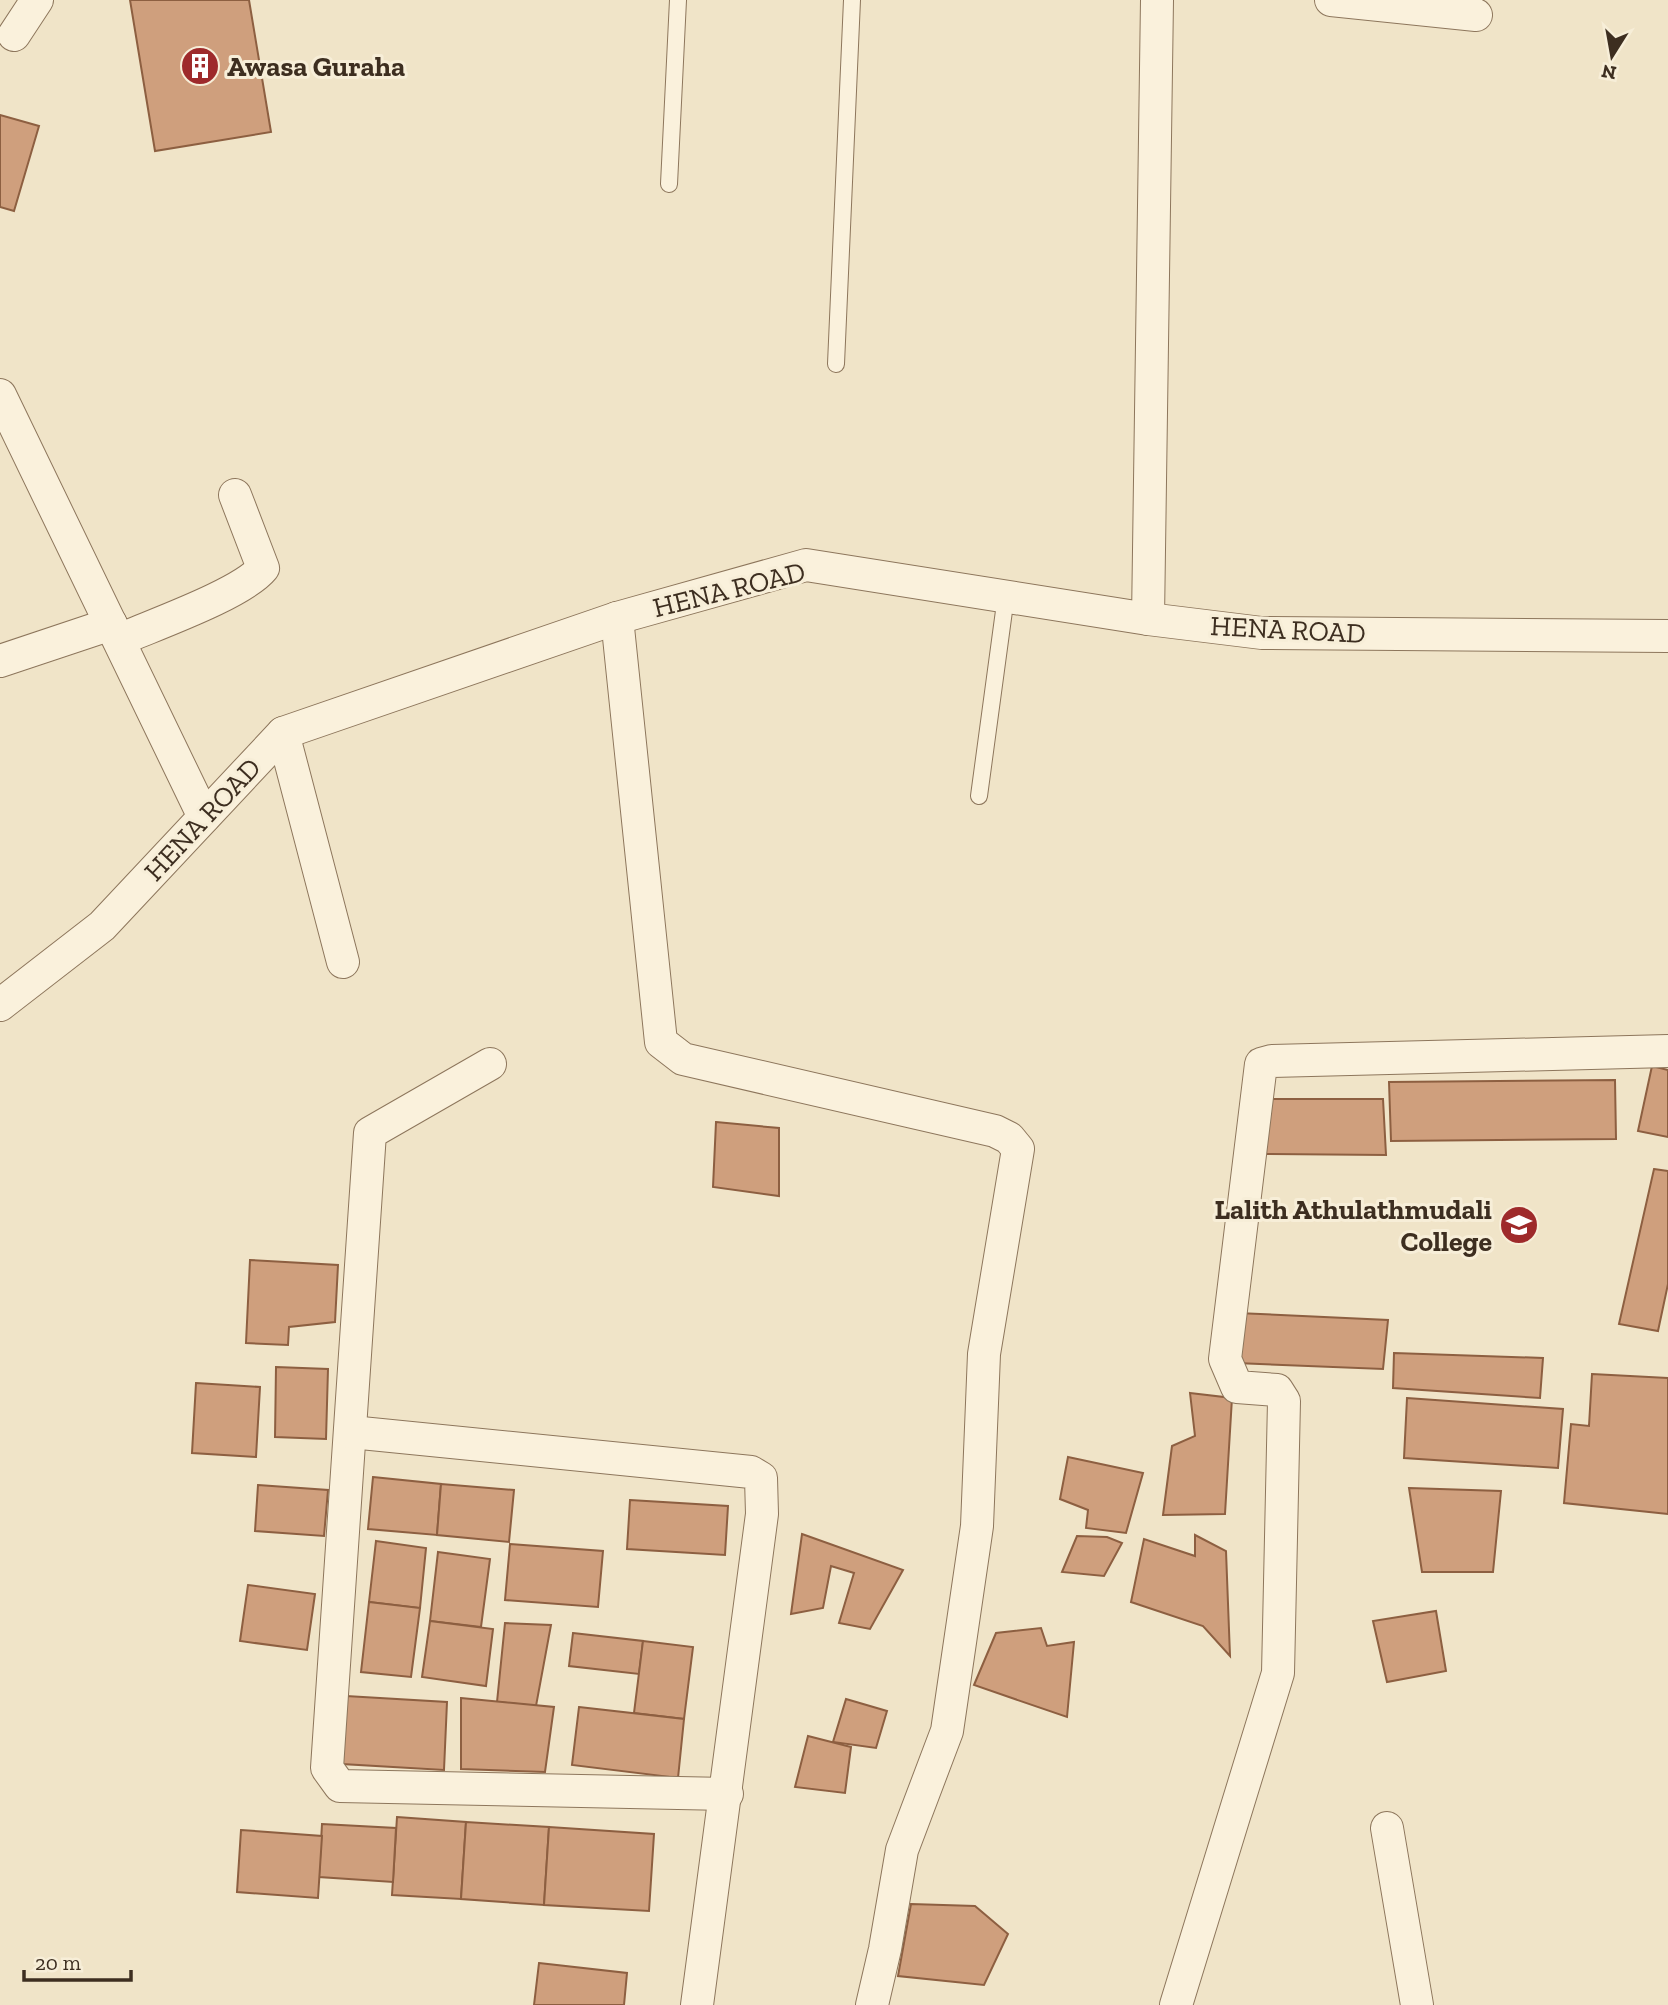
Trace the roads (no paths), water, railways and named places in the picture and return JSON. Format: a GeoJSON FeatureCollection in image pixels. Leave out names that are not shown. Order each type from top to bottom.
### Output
{"type":"FeatureCollection","features":[{"type":"Feature","properties":{"kind":"street"},"geometry":{"type":"LineString","coordinates":[[14,36],[37,0]]}},
{"type":"Feature","properties":{"kind":"street"},"geometry":{"type":"LineString","coordinates":[[1148,619],[1157,0]]}},
{"type":"Feature","properties":{"kind":"street"},"geometry":{"type":"LineString","coordinates":[[1331,0],[1476,15]]}},
{"type":"Feature","properties":{"kind":"street"},"geometry":{"type":"LineString","coordinates":[[0,395],[204,817]]}},
{"type":"Feature","properties":{"kind":"street"},"geometry":{"type":"LineString","coordinates":[[0,661],[115,632],[198,606],[254,579],[263,568],[235,495]]}},
{"type":"Feature","properties":{"kind":"street","name":"HENA ROAD"},"geometry":{"type":"LineString","coordinates":[[0,1005],[102,926],[283,733],[617,618],[806,565],[1148,619],[1262,633],[1668,636]]}},
{"type":"Feature","properties":{"kind":"street"},"geometry":{"type":"LineString","coordinates":[[617,618],[661,1042],[683,1059],[995,1130],[1009,1138],[1018,1149],[984,1354],[977,1526],[947,1731],[902,1850],[885,1949],[872,2005]]}},
{"type":"Feature","properties":{"kind":"street"},"geometry":{"type":"LineString","coordinates":[[283,733],[343,962]]}},
{"type":"Feature","properties":{"kind":"street"},"geometry":{"type":"LineString","coordinates":[[1176,2005],[1278,1672],[1284,1401],[1278,1391],[1237,1387],[1225,1359],[1261,1064],[1272,1061],[1668,1051]]}},
{"type":"Feature","properties":{"kind":"street"},"geometry":{"type":"LineString","coordinates":[[490,1063],[370,1133],[327,1768],[340,1786],[727,1794]]}},
{"type":"Feature","properties":{"kind":"street"},"geometry":{"type":"LineString","coordinates":[[351,1432],[751,1472],[761,1478],[762,1514],[697,2005]]}},
{"type":"Feature","properties":{"kind":"street"},"geometry":{"type":"LineString","coordinates":[[1387,1828],[1417,2005]]}},
{"type":"Feature","properties":{"kind":"lane"},"geometry":{"type":"LineString","coordinates":[[669,184],[678,0]]}},
{"type":"Feature","properties":{"kind":"lane"},"geometry":{"type":"LineString","coordinates":[[836,365],[852,0]]}},
{"type":"Feature","properties":{"kind":"lane"},"geometry":{"type":"LineString","coordinates":[[979,796],[1006,597]]}},
{"type":"Feature","properties":{"kind":"place","name":"Awasa Guraha"},"geometry":{"type":"Point","coordinates":[200,66]}},
{"type":"Feature","properties":{"kind":"place","name":"Lalith Athulathmudali College"},"geometry":{"type":"Point","coordinates":[1519,1225]}}]}
